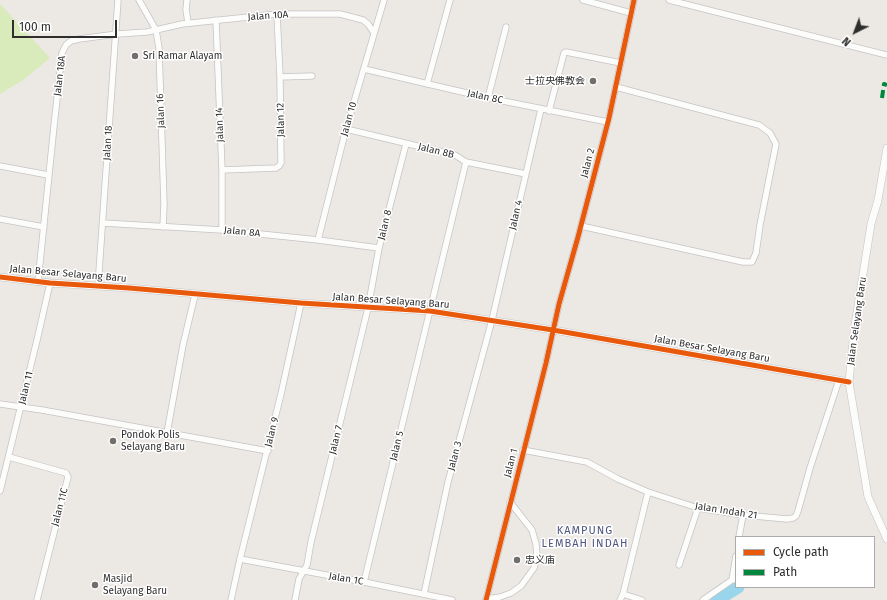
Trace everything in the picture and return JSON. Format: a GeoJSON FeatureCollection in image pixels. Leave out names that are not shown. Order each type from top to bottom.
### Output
{"type":"FeatureCollection","features":[{"type":"Feature","properties":{"kind":"street","name":"Jalan 18"},"geometry":{"type":"LineString","coordinates":[[98,286],[104,223],[118,0]]}},
{"type":"Feature","properties":{"kind":"street","name":"Jalan 16"},"geometry":{"type":"LineString","coordinates":[[139,0],[156,30],[159,56],[164,204],[163,227]]}},
{"type":"Feature","properties":{"kind":"street"},"geometry":{"type":"LineString","coordinates":[[187,0],[186,9],[188,23]]}},
{"type":"Feature","properties":{"kind":"street","name":"Jalan 10"},"geometry":{"type":"LineString","coordinates":[[318,240],[346,129],[384,0]]}},
{"type":"Feature","properties":{"kind":"street"},"geometry":{"type":"LineString","coordinates":[[427,84],[450,0]]}},
{"type":"Feature","properties":{"kind":"street"},"geometry":{"type":"LineString","coordinates":[[583,0],[631,13]]}},
{"type":"Feature","properties":{"kind":"street","name":"Jalan 2"},"geometry":{"type":"LineString","coordinates":[[553,330],[608,122],[634,0]]}},
{"type":"Feature","properties":{"kind":"street"},"geometry":{"type":"LineString","coordinates":[[669,0],[887,55]]}},
{"type":"Feature","properties":{"kind":"street","name":"Jalan 10A"},"geometry":{"type":"LineString","coordinates":[[156,30],[188,23],[277,14],[340,14],[363,20],[368,24],[374,33]]}},
{"type":"Feature","properties":{"kind":"street","name":"Jalan 12"},"geometry":{"type":"LineString","coordinates":[[222,170],[276,168],[280,166],[280,77],[277,14]]}},
{"type":"Feature","properties":{"kind":"street","name":"Jalan 14"},"geometry":{"type":"LineString","coordinates":[[216,20],[222,170],[222,230]]}},
{"type":"Feature","properties":{"kind":"street"},"geometry":{"type":"LineString","coordinates":[[488,98],[506,27]]}},
{"type":"Feature","properties":{"kind":"street","name":"Jalan 18A"},"geometry":{"type":"LineString","coordinates":[[38,282],[48,175],[62,53],[66,45],[71,41],[79,39],[156,30]]}},
{"type":"Feature","properties":{"kind":"street"},"geometry":{"type":"LineString","coordinates":[[549,111],[564,53],[566,52],[621,63]]}},
{"type":"Feature","properties":{"kind":"street","name":"Jalan 8C"},"geometry":{"type":"LineString","coordinates":[[364,69],[488,98],[608,122]]}},
{"type":"Feature","properties":{"kind":"street"},"geometry":{"type":"LineString","coordinates":[[280,77],[312,76]]}},
{"type":"Feature","properties":{"kind":"street"},"geometry":{"type":"LineString","coordinates":[[581,226],[743,262],[752,262],[756,253],[760,224],[776,144],[770,133],[759,125],[616,87]]}},
{"type":"Feature","properties":{"kind":"street","name":"Jalan 4"},"geometry":{"type":"LineString","coordinates":[[492,320],[541,109]]}},
{"type":"Feature","properties":{"kind":"street","name":"Jalan 8B"},"geometry":{"type":"LineString","coordinates":[[346,129],[455,155],[466,162],[526,174]]}},
{"type":"Feature","properties":{"kind":"street","name":"Jalan 8"},"geometry":{"type":"LineString","coordinates":[[368,308],[379,248],[406,144]]}},
{"type":"Feature","properties":{"kind":"street","name":"Jalan Selayang Baru"},"geometry":{"type":"LineString","coordinates":[[887,148],[878,200],[870,231],[854,332],[849,382],[868,497],[887,539]]}},
{"type":"Feature","properties":{"kind":"street","name":"Jalan 5"},"geometry":{"type":"LineString","coordinates":[[364,582],[466,162]]}},
{"type":"Feature","properties":{"kind":"street"},"geometry":{"type":"LineString","coordinates":[[0,166],[48,175]]}},
{"type":"Feature","properties":{"kind":"street"},"geometry":{"type":"LineString","coordinates":[[0,219],[44,226]]}},
{"type":"Feature","properties":{"kind":"street","name":"Jalan 8A"},"geometry":{"type":"LineString","coordinates":[[104,223],[222,230],[379,248]]}},
{"type":"Feature","properties":{"kind":"street","name":"Jalan Besar Selayang Baru"},"geometry":{"type":"LineString","coordinates":[[0,277],[38,282],[195,295],[368,308],[430,311],[553,330],[849,382]]}},
{"type":"Feature","properties":{"kind":"street","name":"Jalan 11"},"geometry":{"type":"LineString","coordinates":[[0,491],[50,283]]}},
{"type":"Feature","properties":{"kind":"street"},"geometry":{"type":"LineString","coordinates":[[167,433],[183,345],[195,295]]}},
{"type":"Feature","properties":{"kind":"street","name":"Jalan 9"},"geometry":{"type":"LineString","coordinates":[[231,600],[268,451],[301,303]]}},
{"type":"Feature","properties":{"kind":"street","name":"Jalan 7"},"geometry":{"type":"LineString","coordinates":[[295,600],[299,579],[307,565],[313,534],[368,308]]}},
{"type":"Feature","properties":{"kind":"street","name":"Jalan 3"},"geometry":{"type":"LineString","coordinates":[[424,594],[448,482],[492,320]]}},
{"type":"Feature","properties":{"kind":"street","name":"Jalan 1"},"geometry":{"type":"LineString","coordinates":[[486,599],[553,330]]}},
{"type":"Feature","properties":{"kind":"street","name":"Jalan Indah 21"},"geometry":{"type":"LineString","coordinates":[[523,450],[587,462],[618,479],[648,492],[698,508],[787,520],[796,516],[839,380]]}},
{"type":"Feature","properties":{"kind":"street"},"geometry":{"type":"LineString","coordinates":[[0,404],[21,406],[268,451]]}},
{"type":"Feature","properties":{"kind":"street","name":"Jalan 11C"},"geometry":{"type":"LineString","coordinates":[[9,457],[66,472],[68,477],[37,600]]}},
{"type":"Feature","properties":{"kind":"street"},"geometry":{"type":"LineString","coordinates":[[620,600],[623,594],[648,492]]}},
{"type":"Feature","properties":{"kind":"street"},"geometry":{"type":"LineString","coordinates":[[486,599],[505,595],[521,586],[534,568],[537,556],[536,544],[532,530],[510,502]]}},
{"type":"Feature","properties":{"kind":"street"},"geometry":{"type":"LineString","coordinates":[[679,565],[698,508]]}},
{"type":"Feature","properties":{"kind":"street"},"geometry":{"type":"LineString","coordinates":[[739,536],[743,515]]}},
{"type":"Feature","properties":{"kind":"street","name":"Jalan 1C"},"geometry":{"type":"LineString","coordinates":[[240,559],[452,600]]}},
{"type":"Feature","properties":{"kind":"street"},"geometry":{"type":"LineString","coordinates":[[706,599],[734,579],[735,568]]}},
{"type":"Feature","properties":{"kind":"street"},"geometry":{"type":"LineString","coordinates":[[623,594],[642,600]]}},
{"type":"Feature","properties":{"kind":"green space"},"geometry":{"type":"Polygon","coordinates":[[[0,4],[50,58],[23,80],[0,94],[0,4]]]}},
{"type":"Feature","properties":{"kind":"waterway"},"geometry":{"type":"LineString","coordinates":[[717,600],[736,588]]}},
{"type":"Feature","properties":{"kind":"marked path"},"geometry":{"type":"LineString","coordinates":[[882,98],[884,84],[887,85]]}},
{"type":"Feature","properties":{"kind":"cycle path"},"geometry":{"type":"LineString","coordinates":[[486,600],[546,363],[559,304],[609,118],[634,0]]}},
{"type":"Feature","properties":{"kind":"cycle path"},"geometry":{"type":"LineString","coordinates":[[0,277],[50,283],[129,288],[301,303],[430,311],[553,330],[849,382]]}},
{"type":"Feature","properties":{"kind":"place","name":"Sri Ramar Alayam"},"geometry":{"type":"Point","coordinates":[135,56]}},
{"type":"Feature","properties":{"kind":"place","name":"士拉央佛教会"},"geometry":{"type":"Point","coordinates":[593,81]}},
{"type":"Feature","properties":{"kind":"place","name":"Pondok Polis Selayang Baru"},"geometry":{"type":"Point","coordinates":[113,441]}},
{"type":"Feature","properties":{"kind":"place","name":"忠义庙"},"geometry":{"type":"Point","coordinates":[517,560]}},
{"type":"Feature","properties":{"kind":"place","name":"Masjid Selayang Baru"},"geometry":{"type":"Point","coordinates":[95,585]}},
{"type":"Feature","properties":{"kind":"district","name":"KAMPUNG LEMBAH INDAH"},"geometry":{"type":"Point","coordinates":[585,537]}}]}
